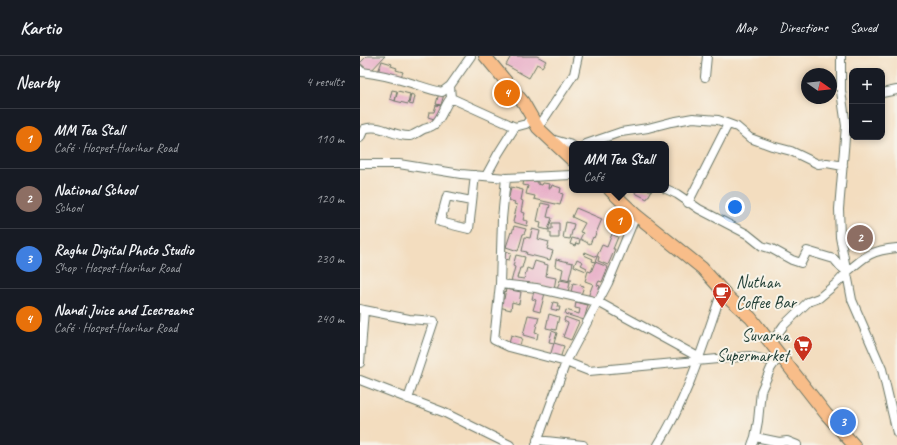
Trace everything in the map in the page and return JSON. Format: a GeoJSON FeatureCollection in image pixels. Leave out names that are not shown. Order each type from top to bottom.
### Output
{"type":"FeatureCollection","features":[{"type":"Feature","properties":{"kind":"main road"},"geometry":{"type":"LineString","coordinates":[[486,56],[523,102],[535,122],[569,157]]}},
{"type":"Feature","properties":{"kind":"main road"},"geometry":{"type":"LineString","coordinates":[[613,193],[636,214],[702,268],[722,291],[751,318],[826,414],[854,445]]}},
{"type":"Feature","properties":{"kind":"street"},"geometry":{"type":"LineString","coordinates":[[360,70],[362,72],[379,74],[442,92],[450,86],[471,56]]}},
{"type":"Feature","properties":{"kind":"street"},"geometry":{"type":"LineString","coordinates":[[451,98],[515,127],[535,122],[574,74],[578,56]]}},
{"type":"Feature","properties":{"kind":"street"},"geometry":{"type":"LineString","coordinates":[[705,77],[707,56]]}},
{"type":"Feature","properties":{"kind":"street"},"geometry":{"type":"LineString","coordinates":[[841,56],[841,91],[846,126],[839,224],[852,300],[882,369],[897,434]]}},
{"type":"Feature","properties":{"kind":"street"},"geometry":{"type":"LineString","coordinates":[[360,138],[364,129],[371,127],[381,128],[398,134],[411,136],[433,125],[442,116],[451,98],[450,86]]}},
{"type":"Feature","properties":{"kind":"street"},"geometry":{"type":"LineString","coordinates":[[885,92],[897,90]]}},
{"type":"Feature","properties":{"kind":"street"},"geometry":{"type":"LineString","coordinates":[[843,108],[849,107]]}},
{"type":"Feature","properties":{"kind":"street"},"geometry":{"type":"LineString","coordinates":[[595,141],[621,132],[648,128],[693,118],[718,120],[737,127],[750,138],[791,151],[818,164],[827,163],[843,166]]}},
{"type":"Feature","properties":{"kind":"street"},"geometry":{"type":"LineString","coordinates":[[688,203],[728,124]]}},
{"type":"Feature","properties":{"kind":"street"},"geometry":{"type":"LineString","coordinates":[[486,176],[515,127]]}},
{"type":"Feature","properties":{"kind":"street"},"geometry":{"type":"LineString","coordinates":[[549,138],[569,144]]}},
{"type":"Feature","properties":{"kind":"street"},"geometry":{"type":"LineString","coordinates":[[360,164],[399,164],[506,178],[569,175]]}},
{"type":"Feature","properties":{"kind":"street"},"geometry":{"type":"LineString","coordinates":[[471,201],[447,196],[440,222],[469,229],[475,175]]}},
{"type":"Feature","properties":{"kind":"street"},"geometry":{"type":"LineString","coordinates":[[506,178],[502,219],[500,284],[494,340],[509,346],[566,362],[589,371],[750,356],[767,360],[780,355]]}},
{"type":"Feature","properties":{"kind":"street"},"geometry":{"type":"LineString","coordinates":[[669,190],[677,194],[688,203],[747,234],[762,246],[772,249],[792,260],[801,263],[807,251],[834,259],[847,272]]}},
{"type":"Feature","properties":{"kind":"street"},"geometry":{"type":"LineString","coordinates":[[583,445],[537,442],[566,362],[608,283],[636,214]]}},
{"type":"Feature","properties":{"kind":"street"},"geometry":{"type":"LineString","coordinates":[[771,343],[784,326],[808,302],[819,298],[863,258],[882,250],[897,248]]}},
{"type":"Feature","properties":{"kind":"street"},"geometry":{"type":"LineString","coordinates":[[500,284],[536,288],[598,302],[699,360]]}},
{"type":"Feature","properties":{"kind":"street"},"geometry":{"type":"LineString","coordinates":[[658,445],[669,427],[699,360],[722,291]]}},
{"type":"Feature","properties":{"kind":"street"},"geometry":{"type":"LineString","coordinates":[[360,363],[362,310],[409,319],[434,321],[408,399]]}},
{"type":"Feature","properties":{"kind":"street"},"geometry":{"type":"LineString","coordinates":[[780,355],[771,368],[761,391],[754,441],[786,441],[797,445]]}},
{"type":"Feature","properties":{"kind":"street"},"geometry":{"type":"LineString","coordinates":[[360,380],[454,416],[510,445]]}},
{"type":"Feature","properties":{"kind":"building"},"geometry":{"type":"Polygon","coordinates":[[[367,56],[385,56],[370,72],[360,63],[367,56]]]}},
{"type":"Feature","properties":{"kind":"building"},"geometry":{"type":"Polygon","coordinates":[[[511,56],[537,56],[546,61],[542,67],[537,64],[529,78],[506,65],[511,56]]]}},
{"type":"Feature","properties":{"kind":"building"},"geometry":{"type":"Polygon","coordinates":[[[382,61],[392,64],[391,66],[397,68],[396,70],[403,72],[400,79],[378,72],[382,61]]]}},
{"type":"Feature","properties":{"kind":"building"},"geometry":{"type":"Polygon","coordinates":[[[392,90],[397,91],[395,101],[390,99],[392,90]]]}},
{"type":"Feature","properties":{"kind":"building"},"geometry":{"type":"Polygon","coordinates":[[[398,91],[410,94],[408,104],[395,101],[398,91]]]}},
{"type":"Feature","properties":{"kind":"building"},"geometry":{"type":"Polygon","coordinates":[[[439,93],[444,94],[441,105],[436,104],[439,93]]]}},
{"type":"Feature","properties":{"kind":"building"},"geometry":{"type":"Polygon","coordinates":[[[411,94],[415,96],[413,105],[409,104],[411,94]]]}},
{"type":"Feature","properties":{"kind":"building"},"geometry":{"type":"Polygon","coordinates":[[[436,105],[441,106],[437,120],[428,117],[429,112],[434,112],[436,105]]]}},
{"type":"Feature","properties":{"kind":"building"},"geometry":{"type":"Polygon","coordinates":[[[524,179],[538,182],[538,184],[542,185],[543,183],[550,184],[549,188],[551,188],[552,185],[561,188],[560,193],[563,194],[560,205],[534,199],[535,196],[526,194],[528,186],[523,185],[524,179]]]}},
{"type":"Feature","properties":{"kind":"building"},"geometry":{"type":"Polygon","coordinates":[[[511,187],[523,190],[521,212],[525,213],[523,220],[528,221],[527,226],[513,222],[517,205],[514,204],[515,202],[504,199],[505,196],[509,197],[511,187]]]}},
{"type":"Feature","properties":{"kind":"building"},"geometry":{"type":"Polygon","coordinates":[[[635,193],[650,193],[647,199],[635,193]]]}},
{"type":"Feature","properties":{"kind":"building"},"geometry":{"type":"Polygon","coordinates":[[[541,203],[550,205],[547,217],[552,218],[548,230],[540,228],[541,222],[537,221],[541,203]]]}},
{"type":"Feature","properties":{"kind":"building"},"geometry":{"type":"Polygon","coordinates":[[[576,208],[602,219],[590,244],[580,239],[583,233],[580,232],[585,223],[572,217],[576,208]]]}},
{"type":"Feature","properties":{"kind":"building"},"geometry":{"type":"Polygon","coordinates":[[[566,222],[574,224],[570,239],[563,238],[566,222]]]}},
{"type":"Feature","properties":{"kind":"building"},"geometry":{"type":"Polygon","coordinates":[[[552,223],[559,223],[559,238],[551,238],[549,229],[552,229],[552,223]]]}},
{"type":"Feature","properties":{"kind":"building"},"geometry":{"type":"Polygon","coordinates":[[[514,226],[526,229],[518,251],[506,247],[514,226]]]}},
{"type":"Feature","properties":{"kind":"building"},"geometry":{"type":"Polygon","coordinates":[[[532,229],[540,231],[538,239],[549,242],[547,249],[553,251],[550,260],[526,254],[527,252],[522,251],[525,237],[530,238],[532,229]]]}},
{"type":"Feature","properties":{"kind":"building"},"geometry":{"type":"Polygon","coordinates":[[[612,234],[618,237],[613,249],[615,249],[608,265],[598,261],[599,257],[597,256],[602,245],[607,247],[612,234]]]}},
{"type":"Feature","properties":{"kind":"building"},"geometry":{"type":"Polygon","coordinates":[[[572,238],[580,240],[579,244],[576,243],[575,246],[570,244],[572,238]]]}},
{"type":"Feature","properties":{"kind":"building"},"geometry":{"type":"Polygon","coordinates":[[[506,251],[511,253],[509,260],[504,259],[506,251]]]}},
{"type":"Feature","properties":{"kind":"building"},"geometry":{"type":"Polygon","coordinates":[[[585,252],[597,257],[595,262],[592,261],[593,259],[584,255],[585,252]]]}},
{"type":"Feature","properties":{"kind":"building"},"geometry":{"type":"Polygon","coordinates":[[[516,255],[525,257],[517,278],[524,279],[527,268],[532,270],[535,261],[548,265],[546,276],[556,278],[554,289],[532,283],[525,283],[525,285],[511,282],[515,267],[513,266],[516,255]]]}},
{"type":"Feature","properties":{"kind":"building"},"geometry":{"type":"Polygon","coordinates":[[[556,259],[573,263],[569,279],[572,279],[571,281],[561,279],[563,269],[555,266],[556,259]]]}},
{"type":"Feature","properties":{"kind":"building"},"geometry":{"type":"Polygon","coordinates":[[[577,259],[583,262],[581,265],[587,268],[586,271],[574,266],[577,259]]]}},
{"type":"Feature","properties":{"kind":"building"},"geometry":{"type":"Polygon","coordinates":[[[595,262],[608,267],[602,282],[599,281],[597,285],[600,286],[595,299],[588,297],[593,284],[585,281],[588,271],[591,272],[595,262]]]}},
{"type":"Feature","properties":{"kind":"building"},"geometry":{"type":"Polygon","coordinates":[[[560,280],[570,282],[568,293],[557,290],[560,280]]]}},
{"type":"Feature","properties":{"kind":"building"},"geometry":{"type":"Polygon","coordinates":[[[573,283],[584,286],[581,295],[571,292],[573,283]]]}},
{"type":"Feature","properties":{"kind":"building"},"geometry":{"type":"Polygon","coordinates":[[[506,289],[521,292],[519,304],[512,302],[511,310],[499,307],[500,299],[504,299],[506,289]]]}},
{"type":"Feature","properties":{"kind":"building"},"geometry":{"type":"Polygon","coordinates":[[[534,291],[545,293],[540,312],[533,310],[536,300],[532,299],[534,291]]]}},
{"type":"Feature","properties":{"kind":"building"},"geometry":{"type":"Polygon","coordinates":[[[553,302],[558,303],[557,307],[560,307],[559,311],[551,309],[553,302]]]}},
{"type":"Feature","properties":{"kind":"building"},"geometry":{"type":"Polygon","coordinates":[[[576,302],[588,305],[584,320],[565,314],[566,310],[579,314],[580,309],[575,308],[576,302]]]}},
{"type":"Feature","properties":{"kind":"building"},"geometry":{"type":"Polygon","coordinates":[[[549,314],[559,317],[556,330],[546,328],[549,314]]]}},
{"type":"Feature","properties":{"kind":"building"},"geometry":{"type":"Polygon","coordinates":[[[528,315],[539,317],[535,332],[538,333],[537,339],[523,335],[528,315]]]}},
{"type":"Feature","properties":{"kind":"building"},"geometry":{"type":"Polygon","coordinates":[[[565,317],[579,322],[571,340],[563,337],[568,323],[564,321],[565,317]]]}},
{"type":"Feature","properties":{"kind":"building"},"geometry":{"type":"Polygon","coordinates":[[[552,331],[557,333],[554,343],[549,342],[552,331]]]}},
{"type":"Feature","properties":{"kind":"building"},"geometry":{"type":"Polygon","coordinates":[[[511,335],[522,338],[520,346],[509,344],[511,335]]]}},
{"type":"Feature","properties":{"kind":"building"},"geometry":{"type":"Polygon","coordinates":[[[554,343],[564,346],[560,359],[550,356],[554,343]]]}},
{"type":"Feature","properties":{"kind":"place","name":"Nandi Juice and Icecreams"},"geometry":{"type":"Point","coordinates":[507,93]}},
{"type":"Feature","properties":{"kind":"place","name":"MM Tea Stall"},"geometry":{"type":"Point","coordinates":[619,221]}},
{"type":"Feature","properties":{"kind":"place","name":"National School"},"geometry":{"type":"Point","coordinates":[860,238]}},
{"type":"Feature","properties":{"kind":"place","name":"Nuthan Coffee Bar"},"geometry":{"type":"Point","coordinates":[722,309]}},
{"type":"Feature","properties":{"kind":"place","name":"Suvarna Supermarket"},"geometry":{"type":"Point","coordinates":[803,362]}},
{"type":"Feature","properties":{"kind":"place","name":"Raghu Digital Photo Studio"},"geometry":{"type":"Point","coordinates":[843,422]}}]}
